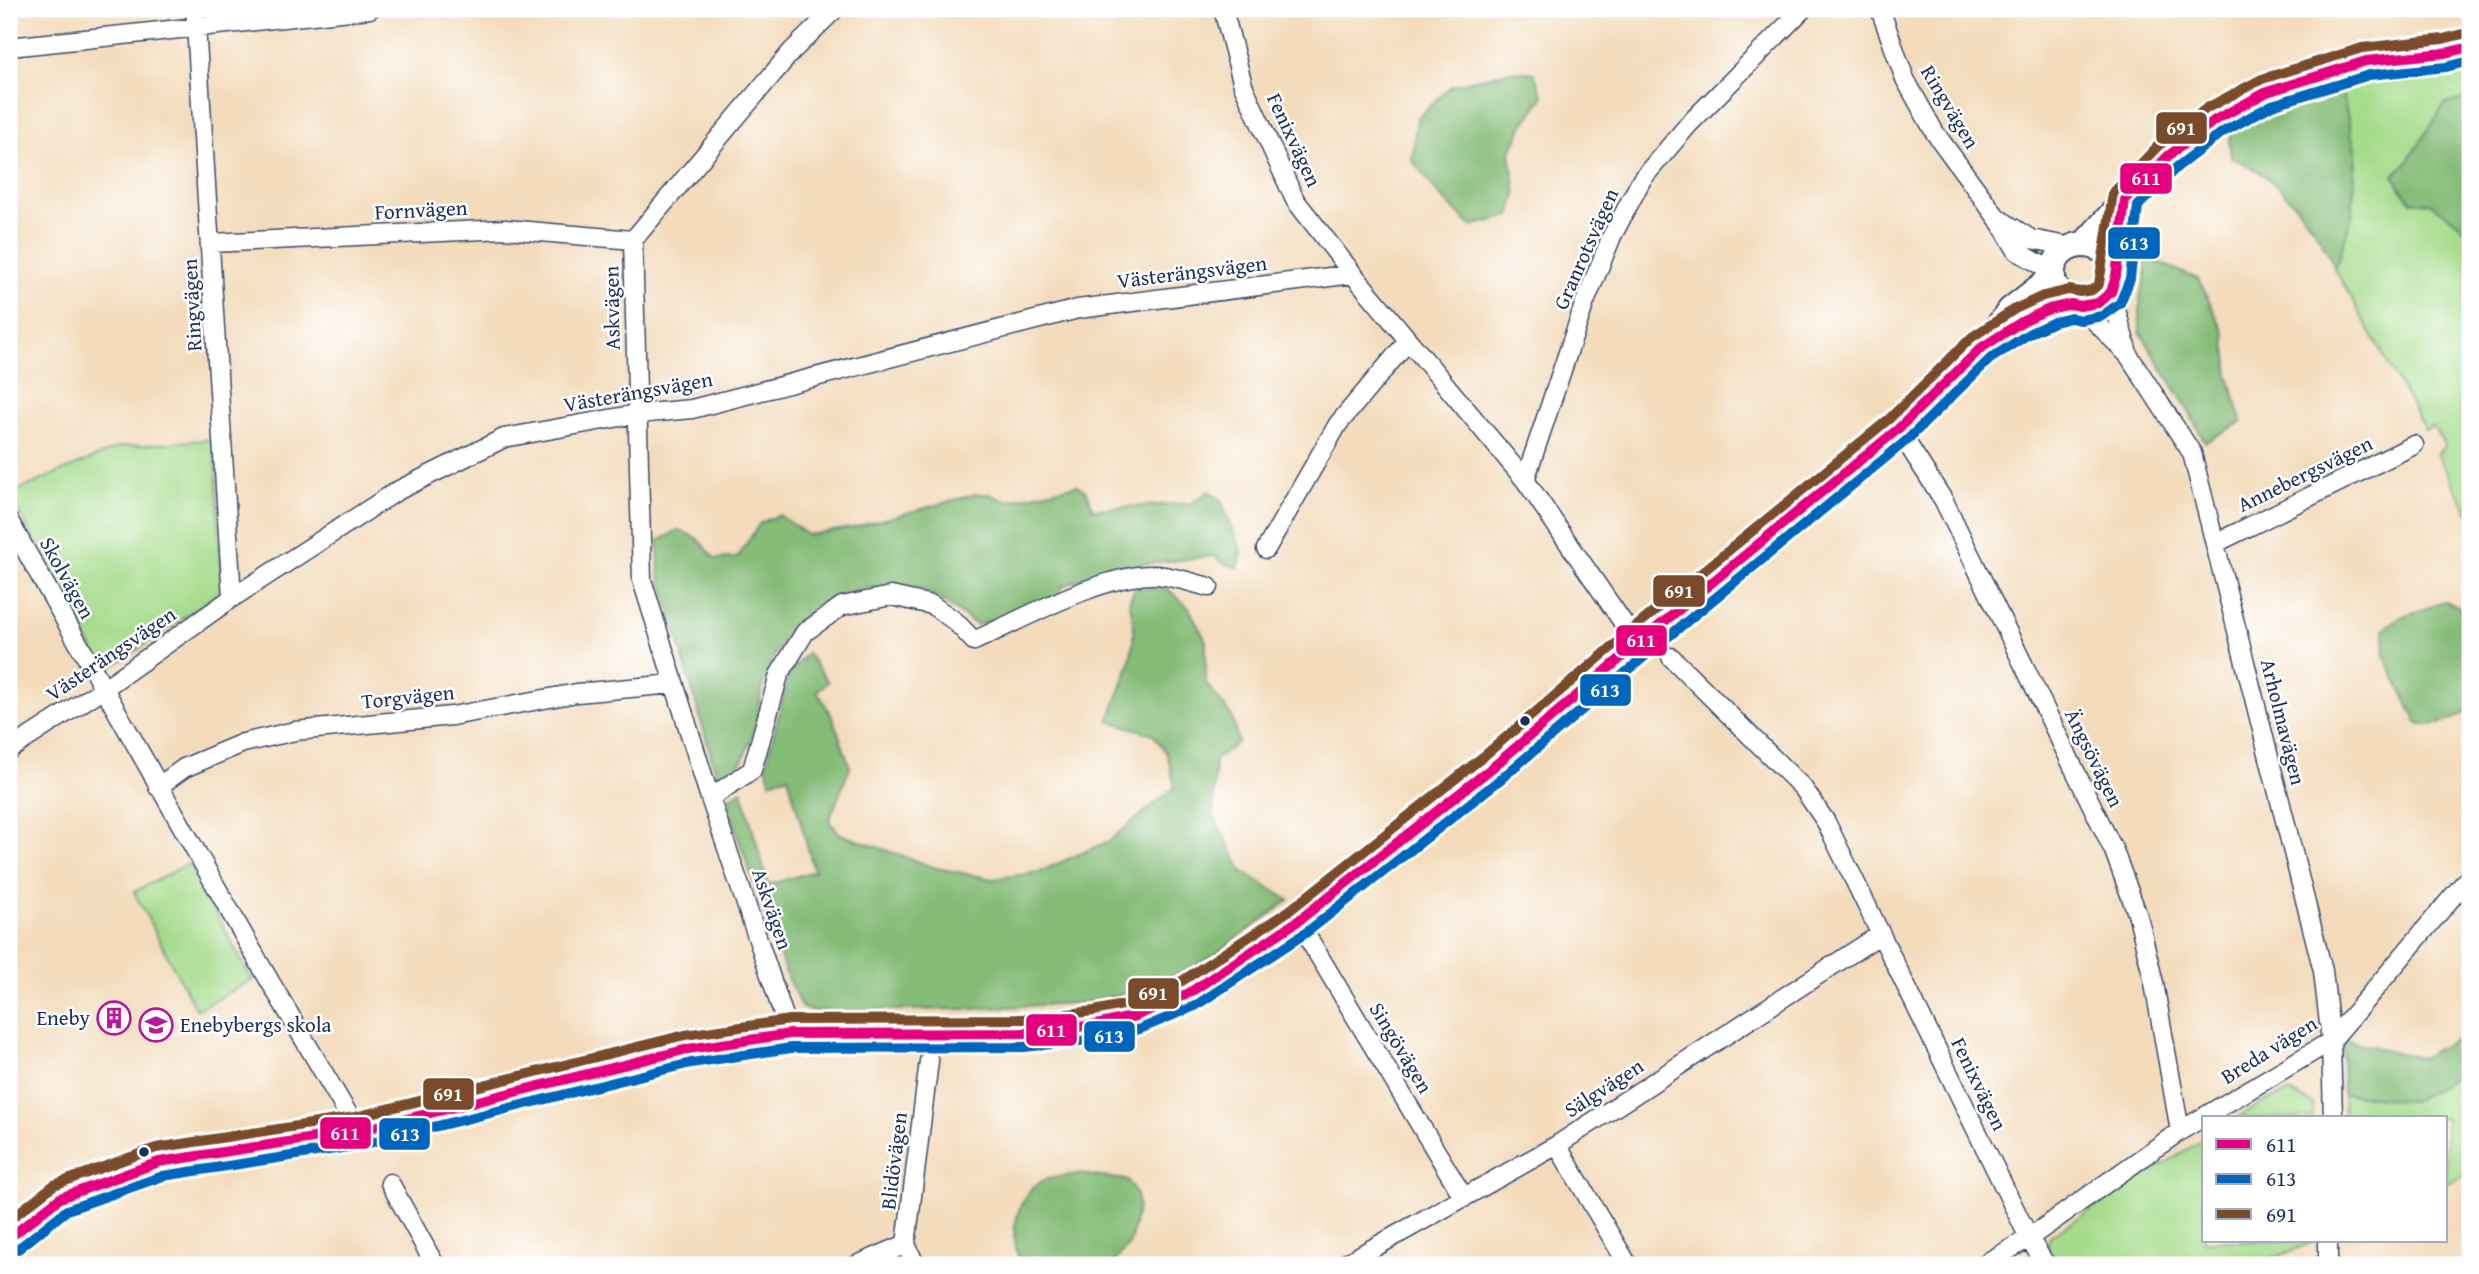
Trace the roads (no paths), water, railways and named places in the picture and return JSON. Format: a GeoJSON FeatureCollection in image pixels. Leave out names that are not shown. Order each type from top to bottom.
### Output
{"type":"FeatureCollection","features":[{"type":"Feature","properties":{"kind":"main road"},"geometry":{"type":"LineString","coordinates":[[9,1238],[61,1198],[159,1163],[358,1131],[688,1049],[790,1034],[1024,1033],[1096,1025],[1136,1016],[1189,993],[1298,921],[1493,767],[1642,639],[1898,429],[1980,348],[2010,310],[2052,274],[2061,255],[2078,245],[2168,156],[2215,120],[2267,92],[2366,61],[2445,53],[2470,47]]}},
{"type":"Feature","properties":{"kind":"main road"},"geometry":{"type":"LineString","coordinates":[[1980,348],[2049,309],[2098,303],[2111,292],[2116,276],[2125,200]]}},
{"type":"Feature","properties":{"kind":"main road"},"geometry":{"type":"LineString","coordinates":[[2078,245],[2107,251],[2116,264]]}},
{"type":"Feature","properties":{"kind":"main road"},"geometry":{"type":"LineString","coordinates":[[2052,274],[2059,292],[2076,305]]}},
{"type":"Feature","properties":{"kind":"street","name":"Ringvägen"},"geometry":{"type":"LineString","coordinates":[[195,9],[232,598]]}},
{"type":"Feature","properties":{"kind":"street"},"geometry":{"type":"LineString","coordinates":[[9,47],[370,9]]}},
{"type":"Feature","properties":{"kind":"street","name":"Askvägen"},"geometry":{"type":"LineString","coordinates":[[790,1034],[710,798],[642,580],[633,240],[793,51],[835,9]]}},
{"type":"Feature","properties":{"kind":"street","name":"Fenixvägen"},"geometry":{"type":"LineString","coordinates":[[1223,9],[1242,85],[1295,200],[1408,341],[1525,480],[1624,624],[1642,639]]}},
{"type":"Feature","properties":{"kind":"street","name":"Granrotsvägen"},"geometry":{"type":"LineString","coordinates":[[1525,480],[1585,302],[1612,236],[1642,179],[1689,124],[1803,9]]}},
{"type":"Feature","properties":{"kind":"street","name":"Ringvägen"},"geometry":{"type":"LineString","coordinates":[[1880,9],[1905,79],[1935,133],[1998,219],[2017,251],[2052,274]]}},
{"type":"Feature","properties":{"kind":"street","name":"Ringvägen"},"geometry":{"type":"LineString","coordinates":[[1998,219],[2031,239],[2078,245]]}},
{"type":"Feature","properties":{"kind":"street","name":"Fornvägen"},"geometry":{"type":"LineString","coordinates":[[211,243],[505,229],[633,240]]}},
{"type":"Feature","properties":{"kind":"street","name":"Västerängsvägen"},"geometry":{"type":"LineString","coordinates":[[9,750],[103,689],[232,598],[397,491],[504,438],[637,414],[692,409],[1078,309],[1353,274]]}},
{"type":"Feature","properties":{"kind":"street","name":"Arholmavägen"},"geometry":{"type":"LineString","coordinates":[[2111,292],[2129,356]]}},
{"type":"Feature","properties":{"kind":"street","name":"Arholmavägen"},"geometry":{"type":"LineString","coordinates":[[2076,305],[2129,356],[2192,453],[2323,971],[2331,1041],[2333,1116]]}},
{"type":"Feature","properties":{"kind":"street"},"geometry":{"type":"LineString","coordinates":[[1266,549],[1338,424],[1408,341]]}},
{"type":"Feature","properties":{"kind":"street","name":"Ängsövägen"},"geometry":{"type":"LineString","coordinates":[[1898,429],[1944,501],[2114,851],[2138,916],[2154,983],[2180,1131]]}},
{"type":"Feature","properties":{"kind":"street","name":"Annebergsvägen"},"geometry":{"type":"LineString","coordinates":[[2216,543],[2414,445]]}},
{"type":"Feature","properties":{"kind":"street","name":"Skolvägen"},"geometry":{"type":"LineString","coordinates":[[9,521],[158,787],[358,1131]]}},
{"type":"Feature","properties":{"kind":"street"},"geometry":{"type":"LineString","coordinates":[[710,798],[752,770],[779,675],[805,632],[842,606],[891,596],[932,605],[956,621],[974,641],[1121,578],[1157,575],[1209,587]]}},
{"type":"Feature","properties":{"kind":"street","name":"Fenixvägen"},"geometry":{"type":"LineString","coordinates":[[1671,657],[1803,788],[1826,822],[2029,1238],[2046,1265]]}},
{"type":"Feature","properties":{"kind":"street","name":"Torgvägen"},"geometry":{"type":"LineString","coordinates":[[158,787],[184,768],[243,743],[295,731],[452,716],[577,693],[673,684]]}},
{"type":"Feature","properties":{"kind":"street","name":"Breda vägen"},"geometry":{"type":"LineString","coordinates":[[2205,1116],[2331,1041],[2470,876]]}},
{"type":"Feature","properties":{"kind":"street","name":"Singövägen"},"geometry":{"type":"LineString","coordinates":[[1298,921],[1464,1198]]}},
{"type":"Feature","properties":{"kind":"street","name":"Sälgvägen"},"geometry":{"type":"LineString","coordinates":[[1343,1265],[1557,1145],[1881,934]]}},
{"type":"Feature","properties":{"kind":"street","name":"Blidövägen"},"geometry":{"type":"LineString","coordinates":[[906,1244],[929,1061]]}},
{"type":"Feature","properties":{"kind":"street","name":"Breda vägen"},"geometry":{"type":"LineString","coordinates":[[1983,1265],[2029,1238],[2202,1118]]}},
{"type":"Feature","properties":{"kind":"street"},"geometry":{"type":"LineString","coordinates":[[1557,1145],[1628,1265]]}},
{"type":"Feature","properties":{"kind":"street"},"geometry":{"type":"LineString","coordinates":[[390,1183],[435,1265]]}},
{"type":"Feature","properties":{"kind":"street"},"geometry":{"type":"LineString","coordinates":[[2328,1242],[2328,1265]]}},
{"type":"Feature","properties":{"kind":"street"},"geometry":{"type":"LineString","coordinates":[[857,1265],[906,1244],[915,1265]]}},
{"type":"Feature","properties":{"kind":"place","name":"Eneby"},"geometry":{"type":"Point","coordinates":[114,1018]}},
{"type":"Feature","properties":{"kind":"place","name":"Enebybergs skola"},"geometry":{"type":"Point","coordinates":[156,1025]}}]}
